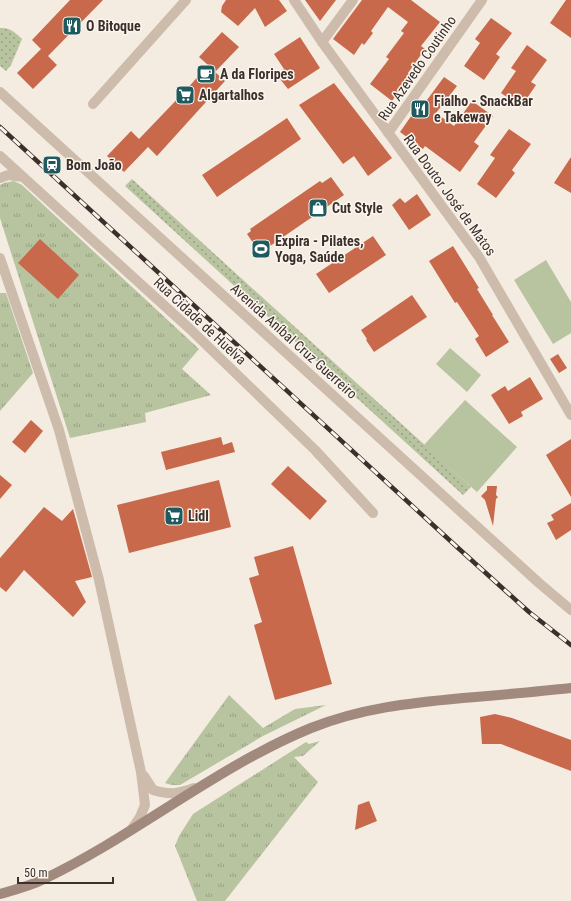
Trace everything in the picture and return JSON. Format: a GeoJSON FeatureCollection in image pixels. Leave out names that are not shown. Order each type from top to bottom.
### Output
{"type":"FeatureCollection","features":[{"type":"Feature","properties":{"kind":"main road"},"geometry":{"type":"LineString","coordinates":[[0,894],[43,880],[109,844],[204,785],[266,749],[311,728],[348,715],[408,703],[571,688]]}},
{"type":"Feature","properties":{"kind":"street"},"geometry":{"type":"LineString","coordinates":[[93,104],[186,0]]}},
{"type":"Feature","properties":{"kind":"street","name":"Rua Doutor José de Matos"},"geometry":{"type":"LineString","coordinates":[[294,0],[322,42],[479,257],[571,415]]}},
{"type":"Feature","properties":{"kind":"street"},"geometry":{"type":"LineString","coordinates":[[322,42],[353,0]]}},
{"type":"Feature","properties":{"kind":"street","name":"Rua Azevedo Coutinho"},"geometry":{"type":"LineString","coordinates":[[388,133],[482,0]]}},
{"type":"Feature","properties":{"kind":"street","name":"Avenida Aníbal Cruz Guerreiro"},"geometry":{"type":"LineString","coordinates":[[0,92],[538,583],[571,610]]}},
{"type":"Feature","properties":{"kind":"street","name":"Rua Cidade de Huelva"},"geometry":{"type":"LineString","coordinates":[[0,156],[190,329],[315,450],[374,513]]}},
{"type":"Feature","properties":{"kind":"street"},"geometry":{"type":"LineString","coordinates":[[0,178],[8,175],[23,177]]}},
{"type":"Feature","properties":{"kind":"street"},"geometry":{"type":"LineString","coordinates":[[0,258],[59,430],[99,580],[141,772],[145,805],[140,817],[131,830]]}},
{"type":"Feature","properties":{"kind":"street"},"geometry":{"type":"LineString","coordinates":[[141,772],[153,790],[164,793],[180,793],[204,785]]}},
{"type":"Feature","properties":{"kind":"green space"},"geometry":{"type":"Polygon","coordinates":[[[0,28],[10,29],[22,39],[11,65],[6,71],[0,66],[0,28]]]}},
{"type":"Feature","properties":{"kind":"green space"},"geometry":{"type":"Polygon","coordinates":[[[132,179],[471,487],[463,495],[125,186],[132,179]]]}},
{"type":"Feature","properties":{"kind":"green space"},"geometry":{"type":"Polygon","coordinates":[[[14,181],[22,185],[199,349],[182,369],[211,395],[145,413],[146,422],[70,438],[0,218],[0,185],[14,181]]]}},
{"type":"Feature","properties":{"kind":"green space"},"geometry":{"type":"Polygon","coordinates":[[[546,260],[571,302],[571,333],[553,344],[514,280],[546,260]]]}},
{"type":"Feature","properties":{"kind":"green space"},"geometry":{"type":"Polygon","coordinates":[[[0,293],[6,293],[33,373],[0,411],[0,293]]]}},
{"type":"Feature","properties":{"kind":"green space"},"geometry":{"type":"Polygon","coordinates":[[[450,348],[481,375],[467,392],[436,364],[450,348]]]}},
{"type":"Feature","properties":{"kind":"green space"},"geometry":{"type":"Polygon","coordinates":[[[465,400],[517,447],[477,492],[424,445],[465,400]]]}},
{"type":"Feature","properties":{"kind":"green space"},"geometry":{"type":"Polygon","coordinates":[[[229,695],[263,728],[295,709],[326,705],[263,736],[180,785],[165,783],[229,695]]]}},
{"type":"Feature","properties":{"kind":"green space"},"geometry":{"type":"Polygon","coordinates":[[[320,741],[303,756],[294,757],[318,782],[225,901],[197,901],[175,846],[179,836],[193,814],[306,742],[309,744],[320,741]]]}},
{"type":"Feature","properties":{"kind":"building"},"geometry":{"type":"Polygon","coordinates":[[[70,0],[103,0],[48,56],[57,65],[33,89],[17,73],[41,49],[32,40],[70,0]]]}},
{"type":"Feature","properties":{"kind":"building"},"geometry":{"type":"Polygon","coordinates":[[[226,0],[279,0],[287,11],[265,27],[255,8],[238,26],[221,12],[222,6],[226,0]]]}},
{"type":"Feature","properties":{"kind":"building"},"geometry":{"type":"Polygon","coordinates":[[[305,0],[336,0],[320,21],[305,0]]]}},
{"type":"Feature","properties":{"kind":"building"},"geometry":{"type":"Polygon","coordinates":[[[362,0],[411,0],[440,22],[421,46],[425,49],[408,73],[411,75],[392,101],[370,84],[389,59],[386,57],[404,33],[401,31],[408,22],[388,7],[371,31],[373,33],[364,45],[362,43],[354,55],[333,39],[362,0]]]}},
{"type":"Feature","properties":{"kind":"building"},"geometry":{"type":"Polygon","coordinates":[[[566,0],[571,0],[571,38],[550,23],[566,0]]]}},
{"type":"Feature","properties":{"kind":"building"},"geometry":{"type":"Polygon","coordinates":[[[491,18],[512,33],[496,54],[500,57],[484,80],[464,66],[480,43],[475,39],[491,18]]]}},
{"type":"Feature","properties":{"kind":"building"},"geometry":{"type":"Polygon","coordinates":[[[222,32],[239,47],[215,72],[225,81],[157,156],[148,147],[124,172],[107,156],[131,131],[139,139],[186,90],[208,65],[199,57],[222,32]]]}},
{"type":"Feature","properties":{"kind":"building"},"geometry":{"type":"Polygon","coordinates":[[[300,37],[320,68],[288,89],[276,74],[284,69],[274,54],[300,37]]]}},
{"type":"Feature","properties":{"kind":"building"},"geometry":{"type":"Polygon","coordinates":[[[527,45],[547,60],[531,82],[536,85],[521,107],[501,93],[516,71],[511,68],[527,45]]]}},
{"type":"Feature","properties":{"kind":"building"},"geometry":{"type":"Polygon","coordinates":[[[444,77],[457,86],[436,113],[454,126],[472,101],[493,116],[474,142],[479,146],[460,172],[425,146],[423,149],[400,132],[421,102],[424,104],[444,77]]]}},
{"type":"Feature","properties":{"kind":"building"},"geometry":{"type":"Polygon","coordinates":[[[334,83],[392,158],[368,176],[354,156],[343,164],[299,105],[334,83]]]}},
{"type":"Feature","properties":{"kind":"building"},"geometry":{"type":"Polygon","coordinates":[[[287,118],[301,139],[217,197],[202,175],[287,118]]]}},
{"type":"Feature","properties":{"kind":"building"},"geometry":{"type":"Polygon","coordinates":[[[509,129],[531,144],[512,170],[515,173],[496,198],[477,184],[495,158],[490,155],[509,129]]]}},
{"type":"Feature","properties":{"kind":"building"},"geometry":{"type":"Polygon","coordinates":[[[571,157],[571,193],[554,183],[571,157]]]}},
{"type":"Feature","properties":{"kind":"building"},"geometry":{"type":"Polygon","coordinates":[[[331,177],[344,195],[260,253],[247,234],[251,231],[250,229],[320,181],[322,183],[331,177]]]}},
{"type":"Feature","properties":{"kind":"building"},"geometry":{"type":"Polygon","coordinates":[[[417,194],[431,215],[409,230],[392,205],[400,198],[405,203],[417,194]]]}},
{"type":"Feature","properties":{"kind":"building"},"geometry":{"type":"Polygon","coordinates":[[[373,236],[386,255],[329,293],[316,274],[373,236]]]}},
{"type":"Feature","properties":{"kind":"building"},"geometry":{"type":"Polygon","coordinates":[[[40,239],[79,275],[58,299],[18,263],[40,239]]]}},
{"type":"Feature","properties":{"kind":"building"},"geometry":{"type":"Polygon","coordinates":[[[453,246],[479,288],[477,289],[509,342],[486,357],[475,339],[479,336],[457,302],[455,303],[429,261],[453,246]]]}},
{"type":"Feature","properties":{"kind":"building"},"geometry":{"type":"Polygon","coordinates":[[[412,295],[427,317],[374,352],[361,330],[412,295]]]}},
{"type":"Feature","properties":{"kind":"building"},"geometry":{"type":"Polygon","coordinates":[[[558,354],[567,368],[559,373],[550,359],[558,354]]]}},
{"type":"Feature","properties":{"kind":"building"},"geometry":{"type":"Polygon","coordinates":[[[530,377],[543,399],[521,412],[523,416],[509,424],[491,395],[505,386],[508,391],[530,377]]]}},
{"type":"Feature","properties":{"kind":"building"},"geometry":{"type":"Polygon","coordinates":[[[31,420],[43,431],[25,453],[12,442],[31,420]]]}},
{"type":"Feature","properties":{"kind":"building"},"geometry":{"type":"Polygon","coordinates":[[[221,437],[223,445],[232,442],[235,452],[166,470],[161,452],[221,437]]]}},
{"type":"Feature","properties":{"kind":"building"},"geometry":{"type":"Polygon","coordinates":[[[571,439],[571,497],[546,455],[571,439]]]}},
{"type":"Feature","properties":{"kind":"building"},"geometry":{"type":"Polygon","coordinates":[[[288,466],[327,501],[310,520],[271,484],[288,466]]]}},
{"type":"Feature","properties":{"kind":"building"},"geometry":{"type":"Polygon","coordinates":[[[0,475],[12,485],[0,499],[0,475]]]}},
{"type":"Feature","properties":{"kind":"building","name":"Lidl"},"geometry":{"type":"Polygon","coordinates":[[[219,480],[231,527],[129,553],[117,505],[219,480]]]}},
{"type":"Feature","properties":{"kind":"building"},"geometry":{"type":"Polygon","coordinates":[[[487,486],[497,486],[496,495],[498,497],[496,499],[493,526],[485,500],[481,496],[487,490],[487,486]]]}},
{"type":"Feature","properties":{"kind":"building"},"geometry":{"type":"Polygon","coordinates":[[[571,503],[571,530],[556,540],[547,523],[554,520],[551,515],[571,503]]]}},
{"type":"Feature","properties":{"kind":"building"},"geometry":{"type":"Polygon","coordinates":[[[44,507],[62,521],[73,509],[92,577],[75,581],[86,602],[73,617],[24,570],[6,592],[0,587],[0,558],[44,507]]]}},
{"type":"Feature","properties":{"kind":"building"},"geometry":{"type":"Polygon","coordinates":[[[293,546],[332,684],[275,700],[254,625],[262,622],[249,578],[259,575],[254,557],[293,546]]]}},
{"type":"Feature","properties":{"kind":"building"},"geometry":{"type":"Polygon","coordinates":[[[495,714],[512,718],[571,740],[571,771],[501,744],[482,744],[480,717],[495,714]]]}},
{"type":"Feature","properties":{"kind":"building"},"geometry":{"type":"Polygon","coordinates":[[[369,801],[377,821],[355,830],[358,805],[369,801]]]}},
{"type":"Feature","properties":{"kind":"railway"},"geometry":{"type":"LineString","coordinates":[[0,127],[457,547],[529,612],[571,645]]}},
{"type":"Feature","properties":{"kind":"place","name":"O Bitoque"},"geometry":{"type":"Point","coordinates":[72,26]}},
{"type":"Feature","properties":{"kind":"place","name":"A da Floripes"},"geometry":{"type":"Point","coordinates":[206,74]}},
{"type":"Feature","properties":{"kind":"place","name":"Algartalhos"},"geometry":{"type":"Point","coordinates":[185,95]}},
{"type":"Feature","properties":{"kind":"place","name":"Fialho - SnackBar e Takeway"},"geometry":{"type":"Point","coordinates":[420,109]}},
{"type":"Feature","properties":{"kind":"place","name":"Bom João"},"geometry":{"type":"Point","coordinates":[52,165]}},
{"type":"Feature","properties":{"kind":"place","name":"Cut Style"},"geometry":{"type":"Point","coordinates":[318,208]}},
{"type":"Feature","properties":{"kind":"place","name":"Expira - Pilates, Yoga, Saúde"},"geometry":{"type":"Point","coordinates":[261,249]}},
{"type":"Feature","properties":{"kind":"place","name":"Lidl"},"geometry":{"type":"Point","coordinates":[174,516]}}]}
